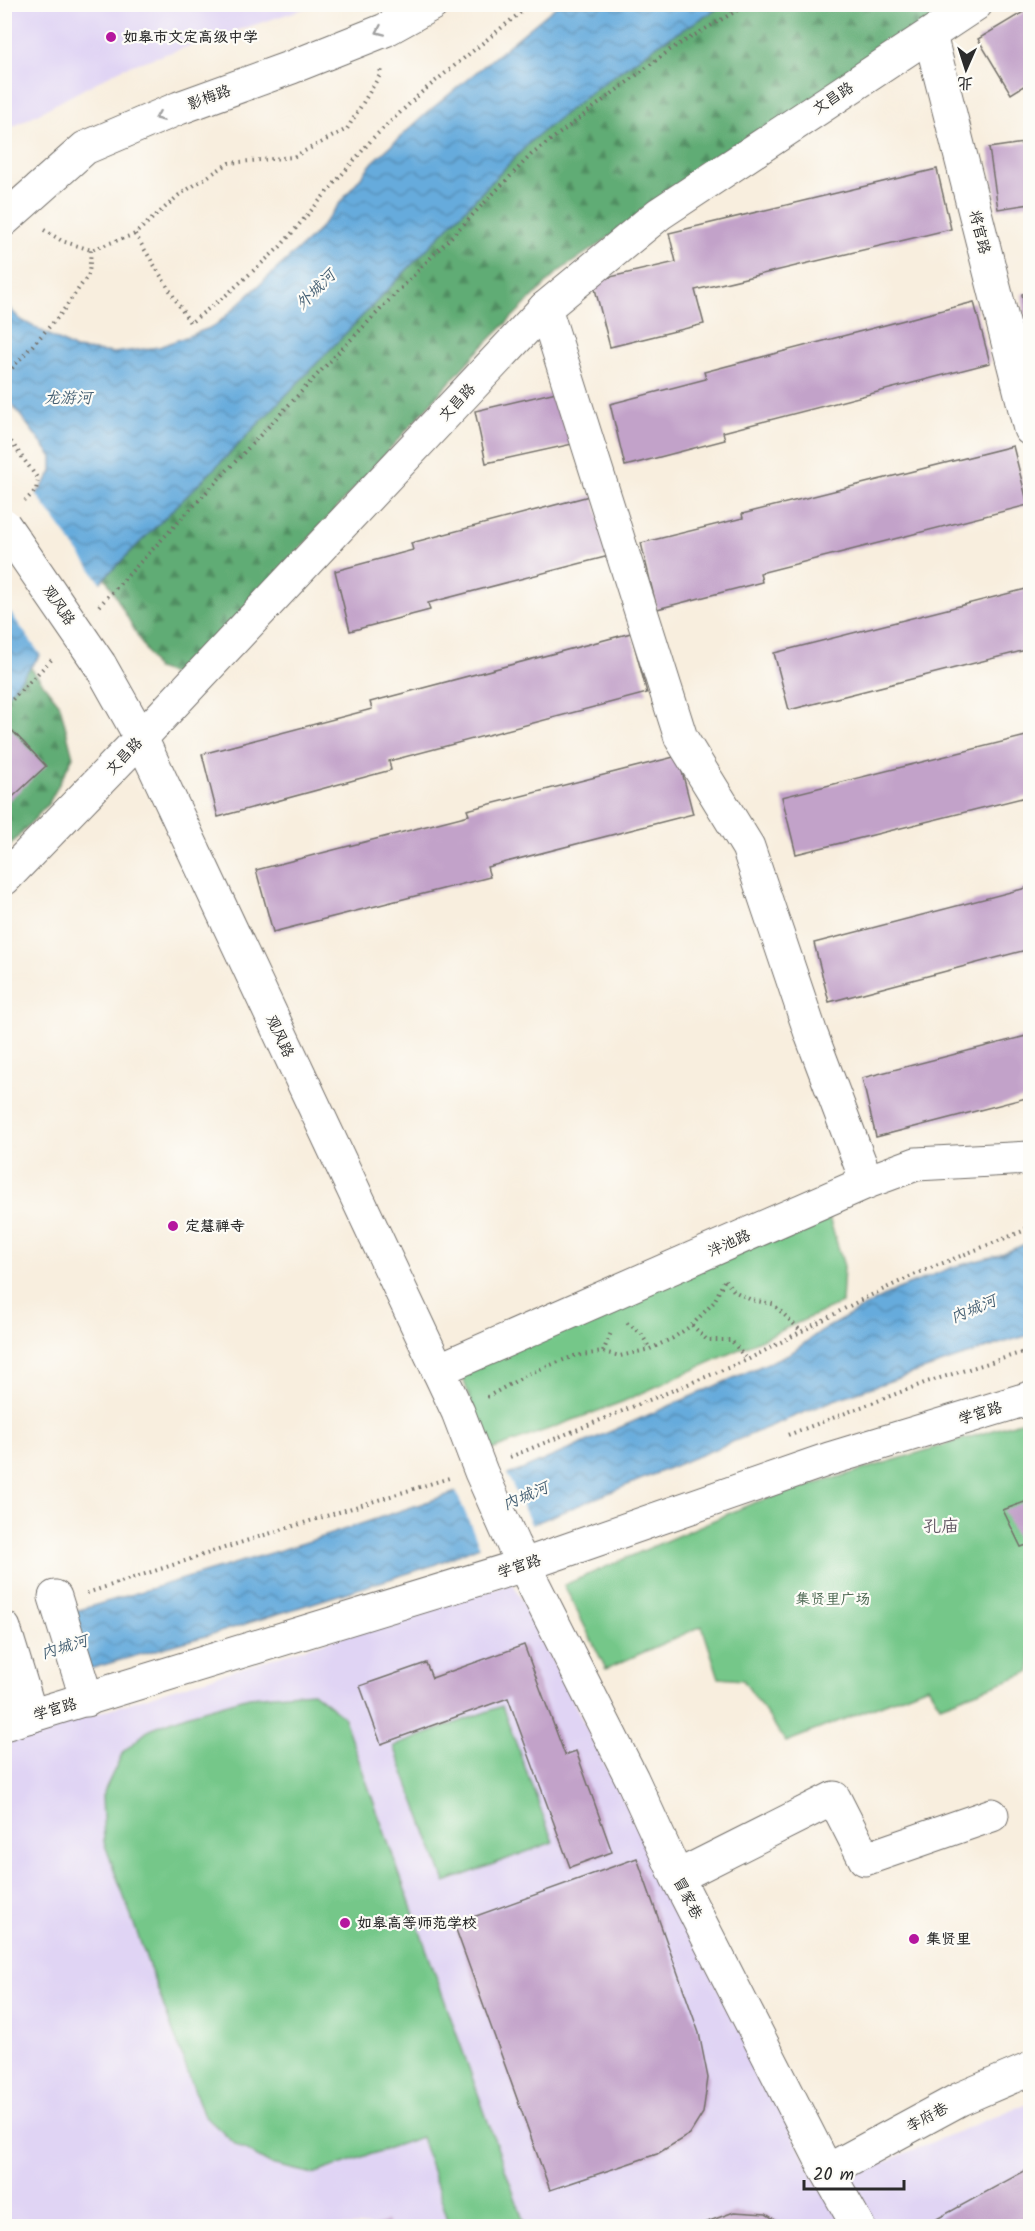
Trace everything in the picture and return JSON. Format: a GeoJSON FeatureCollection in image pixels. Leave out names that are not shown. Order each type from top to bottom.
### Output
{"type":"FeatureCollection","features":[{"type":"Feature","properties":{"kind":"street","name":"影梅路"},"geometry":{"type":"LineString","coordinates":[[9,216],[85,148],[179,108],[385,30],[432,4]]}},
{"type":"Feature","properties":{"kind":"street","name":"文昌路"},"geometry":{"type":"LineString","coordinates":[[4,879],[141,738],[545,308],[659,214],[976,4]]}},
{"type":"Feature","properties":{"kind":"street","name":"将官路"},"geometry":{"type":"LineString","coordinates":[[930,35],[1030,429]]}},
{"type":"Feature","properties":{"kind":"street"},"geometry":{"type":"LineString","coordinates":[[545,308],[681,738],[748,847],[811,1034],[867,1182]]}},
{"type":"Feature","properties":{"kind":"street","name":"观风路"},"geometry":{"type":"LineString","coordinates":[[12,515],[141,738],[458,1412],[480,1469],[519,1555]]}},
{"type":"Feature","properties":{"kind":"street","name":"泮池路"},"geometry":{"type":"LineString","coordinates":[[438,1371],[867,1182],[916,1164],[1030,1158]]}},
{"type":"Feature","properties":{"kind":"street","name":"学宫路"},"geometry":{"type":"LineString","coordinates":[[20,1712],[84,1689],[1030,1398]]}},
{"type":"Feature","properties":{"kind":"street","name":"冒家巷"},"geometry":{"type":"LineString","coordinates":[[519,1555],[632,1779],[677,1877],[858,2226]]}},
{"type":"Feature","properties":{"kind":"street"},"geometry":{"type":"LineString","coordinates":[[56,1603],[84,1689]]}},
{"type":"Feature","properties":{"kind":"street"},"geometry":{"type":"LineString","coordinates":[[4,1628],[20,1712]]}},
{"type":"Feature","properties":{"kind":"street"},"geometry":{"type":"LineString","coordinates":[[677,1877],[834,1798],[865,1859],[992,1815]]}},
{"type":"Feature","properties":{"kind":"street","name":"李府巷"},"geometry":{"type":"LineString","coordinates":[[827,2170],[960,2099],[1030,2069]]}},
{"type":"Feature","properties":{"kind":"path"},"geometry":{"type":"LineString","coordinates":[[135,234],[190,323],[280,248],[374,137],[422,92],[531,4]]}},
{"type":"Feature","properties":{"kind":"path"},"geometry":{"type":"LineString","coordinates":[[98,608],[334,357],[531,154],[671,48],[748,4]]}},
{"type":"Feature","properties":{"kind":"path"},"geometry":{"type":"LineString","coordinates":[[9,216],[62,241],[91,250],[135,234],[178,195],[230,163],[293,157],[347,129],[380,75],[385,30]]}},
{"type":"Feature","properties":{"kind":"path"},"geometry":{"type":"LineString","coordinates":[[4,377],[60,315],[89,274],[91,250]]}},
{"type":"Feature","properties":{"kind":"path"},"geometry":{"type":"LineString","coordinates":[[4,432],[38,479],[36,490],[12,515]]}},
{"type":"Feature","properties":{"kind":"path"},"geometry":{"type":"LineString","coordinates":[[4,708],[61,649]]}},
{"type":"Feature","properties":{"kind":"path"},"geometry":{"type":"LineString","coordinates":[[56,1603],[521,1454],[747,1360],[918,1273],[1023,1231],[1030,1225]]}},
{"type":"Feature","properties":{"kind":"path"},"geometry":{"type":"LineString","coordinates":[[712,1250],[725,1281],[734,1291],[751,1300],[773,1304],[801,1331]]}},
{"type":"Feature","properties":{"kind":"path"},"geometry":{"type":"LineString","coordinates":[[458,1412],[530,1372],[574,1356],[603,1352],[620,1356],[650,1349],[674,1338],[692,1325],[714,1302],[725,1281]]}},
{"type":"Feature","properties":{"kind":"path"},"geometry":{"type":"LineString","coordinates":[[603,1352],[613,1323]]}},
{"type":"Feature","properties":{"kind":"path"},"geometry":{"type":"LineString","coordinates":[[692,1325],[708,1340],[731,1340],[747,1360]]}},
{"type":"Feature","properties":{"kind":"shaded area","name":"如皋市文定高级中学"},"geometry":{"type":"Polygon","coordinates":[[[5,4],[315,5],[123,68],[5,131],[5,4]]]}},
{"type":"Feature","properties":{"kind":"shaded area","name":"如皋高等师范学校"},"geometry":{"type":"Polygon","coordinates":[[[513,1583],[821,2190],[854,2174],[1030,2102],[1030,2226],[5,2226],[5,1744],[46,1729],[513,1583]]]}},
{"type":"Feature","properties":{"kind":"green space"},"geometry":{"type":"Polygon","coordinates":[[[724,5],[953,5],[558,272],[475,354],[184,678],[156,669],[105,577],[230,453],[532,140],[591,92],[660,43],[724,5]]]}},
{"type":"Feature","properties":{"kind":"green space"},"geometry":{"type":"Polygon","coordinates":[[[30,667],[60,705],[73,757],[49,803],[5,851],[5,698],[30,667]]]}},
{"type":"Feature","properties":{"kind":"green space"},"geometry":{"type":"Polygon","coordinates":[[[826,1208],[844,1266],[842,1303],[622,1402],[489,1451],[458,1365],[826,1208]]]}},
{"type":"Feature","properties":{"kind":"green space","name":"集贤里广场"},"geometry":{"type":"Polygon","coordinates":[[[1030,1419],[1030,1672],[940,1705],[928,1686],[786,1742],[743,1680],[719,1678],[702,1626],[606,1669],[564,1585],[753,1503],[1030,1419]]]}},
{"type":"Feature","properties":{"kind":"green space"},"geometry":{"type":"Polygon","coordinates":[[[313,1692],[343,1716],[525,2225],[450,2226],[421,2137],[313,2174],[270,2164],[236,2145],[203,2114],[104,1842],[102,1796],[123,1752],[150,1729],[186,1715],[249,1697],[313,1692]]]}},
{"type":"Feature","properties":{"kind":"green space"},"geometry":{"type":"Polygon","coordinates":[[[502,1706],[553,1842],[445,1882],[394,1746],[502,1706]]]}},
{"type":"Feature","properties":{"kind":"water"},"geometry":{"type":"Polygon","coordinates":[[[558,5],[724,5],[660,43],[591,92],[532,140],[230,453],[105,577],[5,698],[5,529],[40,490],[52,472],[52,457],[5,395],[5,304],[21,320],[75,349],[114,353],[159,347],[215,326],[315,234],[373,162],[429,111],[558,5]]]}},
{"type":"Feature","properties":{"kind":"water","name":"内城河"},"geometry":{"type":"Polygon","coordinates":[[[1030,1242],[1030,1335],[834,1400],[431,1566],[223,1631],[5,1693],[5,1632],[304,1543],[522,1470],[791,1353],[821,1331],[896,1290],[953,1267],[999,1255],[1030,1242]]]}},
{"type":"Feature","properties":{"kind":"pier"},"geometry":{"type":"Polygon","coordinates":[[[34,491],[102,585],[42,657],[4,603],[4,524],[34,491]]]}},
{"type":"Feature","properties":{"kind":"pier"},"geometry":{"type":"Polygon","coordinates":[[[506,1472],[533,1528],[481,1549],[455,1489],[506,1472]]]}},
{"type":"Feature","properties":{"kind":"pier"},"geometry":{"type":"Polygon","coordinates":[[[70,1611],[89,1672],[4,1696],[4,1629],[70,1611]]]}},
{"type":"Feature","properties":{"kind":"building"},"geometry":{"type":"Polygon","coordinates":[[[1030,8],[1030,82],[1011,94],[978,39],[1030,8]]]}},
{"type":"Feature","properties":{"kind":"building"},"geometry":{"type":"Polygon","coordinates":[[[1030,142],[1030,204],[998,209],[989,148],[1030,142]]]}},
{"type":"Feature","properties":{"kind":"building"},"geometry":{"type":"Polygon","coordinates":[[[937,169],[951,229],[695,290],[704,324],[610,347],[593,281],[676,262],[669,233],[937,169]]]}},
{"type":"Feature","properties":{"kind":"building"},"geometry":{"type":"Polygon","coordinates":[[[1030,292],[1030,341],[1029,341],[1022,294],[1030,292]]]}},
{"type":"Feature","properties":{"kind":"building"},"geometry":{"type":"Polygon","coordinates":[[[974,302],[990,363],[723,432],[725,440],[625,466],[610,404],[706,379],[704,372],[974,302]]]}},
{"type":"Feature","properties":{"kind":"building"},"geometry":{"type":"Polygon","coordinates":[[[565,390],[577,443],[486,463],[475,411],[565,390]]]}},
{"type":"Feature","properties":{"kind":"building"},"geometry":{"type":"Polygon","coordinates":[[[1013,446],[1028,505],[760,573],[762,582],[657,609],[641,543],[743,518],[742,514],[1013,446]]]}},
{"type":"Feature","properties":{"kind":"building"},"geometry":{"type":"Polygon","coordinates":[[[593,495],[609,556],[428,603],[430,610],[350,631],[335,571],[413,550],[411,543],[593,495]]]}},
{"type":"Feature","properties":{"kind":"building"},"geometry":{"type":"Polygon","coordinates":[[[1030,588],[1030,649],[789,710],[774,653],[1030,588]]]}},
{"type":"Feature","properties":{"kind":"building"},"geometry":{"type":"Polygon","coordinates":[[[631,633],[647,693],[389,761],[391,770],[218,817],[202,754],[372,709],[370,702],[631,633]]]}},
{"type":"Feature","properties":{"kind":"building"},"geometry":{"type":"Polygon","coordinates":[[[6,724],[46,766],[4,805],[4,726],[6,724]]]}},
{"type":"Feature","properties":{"kind":"building"},"geometry":{"type":"Polygon","coordinates":[[[1030,735],[1030,796],[796,854],[782,797],[1030,735]]]}},
{"type":"Feature","properties":{"kind":"building"},"geometry":{"type":"Polygon","coordinates":[[[678,756],[693,814],[487,867],[490,877],[273,932],[256,870],[469,815],[467,810],[678,756]]]}},
{"type":"Feature","properties":{"kind":"building"},"geometry":{"type":"Polygon","coordinates":[[[1030,887],[1030,949],[829,1002],[814,943],[1030,887]]]}},
{"type":"Feature","properties":{"kind":"building"},"geometry":{"type":"Polygon","coordinates":[[[1030,1035],[1030,1097],[876,1137],[862,1078],[1030,1035]]]}},
{"type":"Feature","properties":{"kind":"building"},"geometry":{"type":"Polygon","coordinates":[[[1030,1500],[1030,1544],[1021,1547],[1003,1510],[1030,1500]]]}},
{"type":"Feature","properties":{"kind":"building"},"geometry":{"type":"Polygon","coordinates":[[[524,1645],[565,1755],[576,1751],[612,1852],[570,1867],[508,1698],[381,1744],[360,1686],[426,1663],[432,1678],[524,1645]]]}},
{"type":"Feature","properties":{"kind":"building"},"geometry":{"type":"Polygon","coordinates":[[[637,1858],[699,2033],[708,2078],[703,2113],[690,2134],[657,2154],[550,2190],[454,1924],[637,1858]]]}},
{"type":"Feature","properties":{"kind":"building"},"geometry":{"type":"Polygon","coordinates":[[[1030,2168],[1030,2226],[924,2226],[1030,2168]]]}},
{"type":"Feature","properties":{"kind":"building"},"geometry":{"type":"Polygon","coordinates":[[[734,2212],[766,2214],[785,2226],[701,2226],[734,2212]]]}},
{"type":"Feature","properties":{"kind":"building"},"geometry":{"type":"Polygon","coordinates":[[[387,2221],[389,2226],[373,2226],[387,2221]]]}},
{"type":"Feature","properties":{"kind":"place","name":"如皋市文定高级中学"},"geometry":{"type":"Point","coordinates":[111,37]}},
{"type":"Feature","properties":{"kind":"place","name":"定慧禅寺"},"geometry":{"type":"Point","coordinates":[173,1226]}},
{"type":"Feature","properties":{"kind":"place","name":"如皋高等师范学校"},"geometry":{"type":"Point","coordinates":[345,1923]}},
{"type":"Feature","properties":{"kind":"place","name":"集贤里"},"geometry":{"type":"Point","coordinates":[914,1939]}},
{"type":"Feature","properties":{"kind":"district","name":"孔庙"},"geometry":{"type":"Point","coordinates":[941,1526]}},
{"type":"Feature","properties":{"kind":"water label","name":"外城河"},"geometry":{"type":"Point","coordinates":[315,289]}},
{"type":"Feature","properties":{"kind":"water label","name":"龙游河"},"geometry":{"type":"Point","coordinates":[68,397]}}]}
